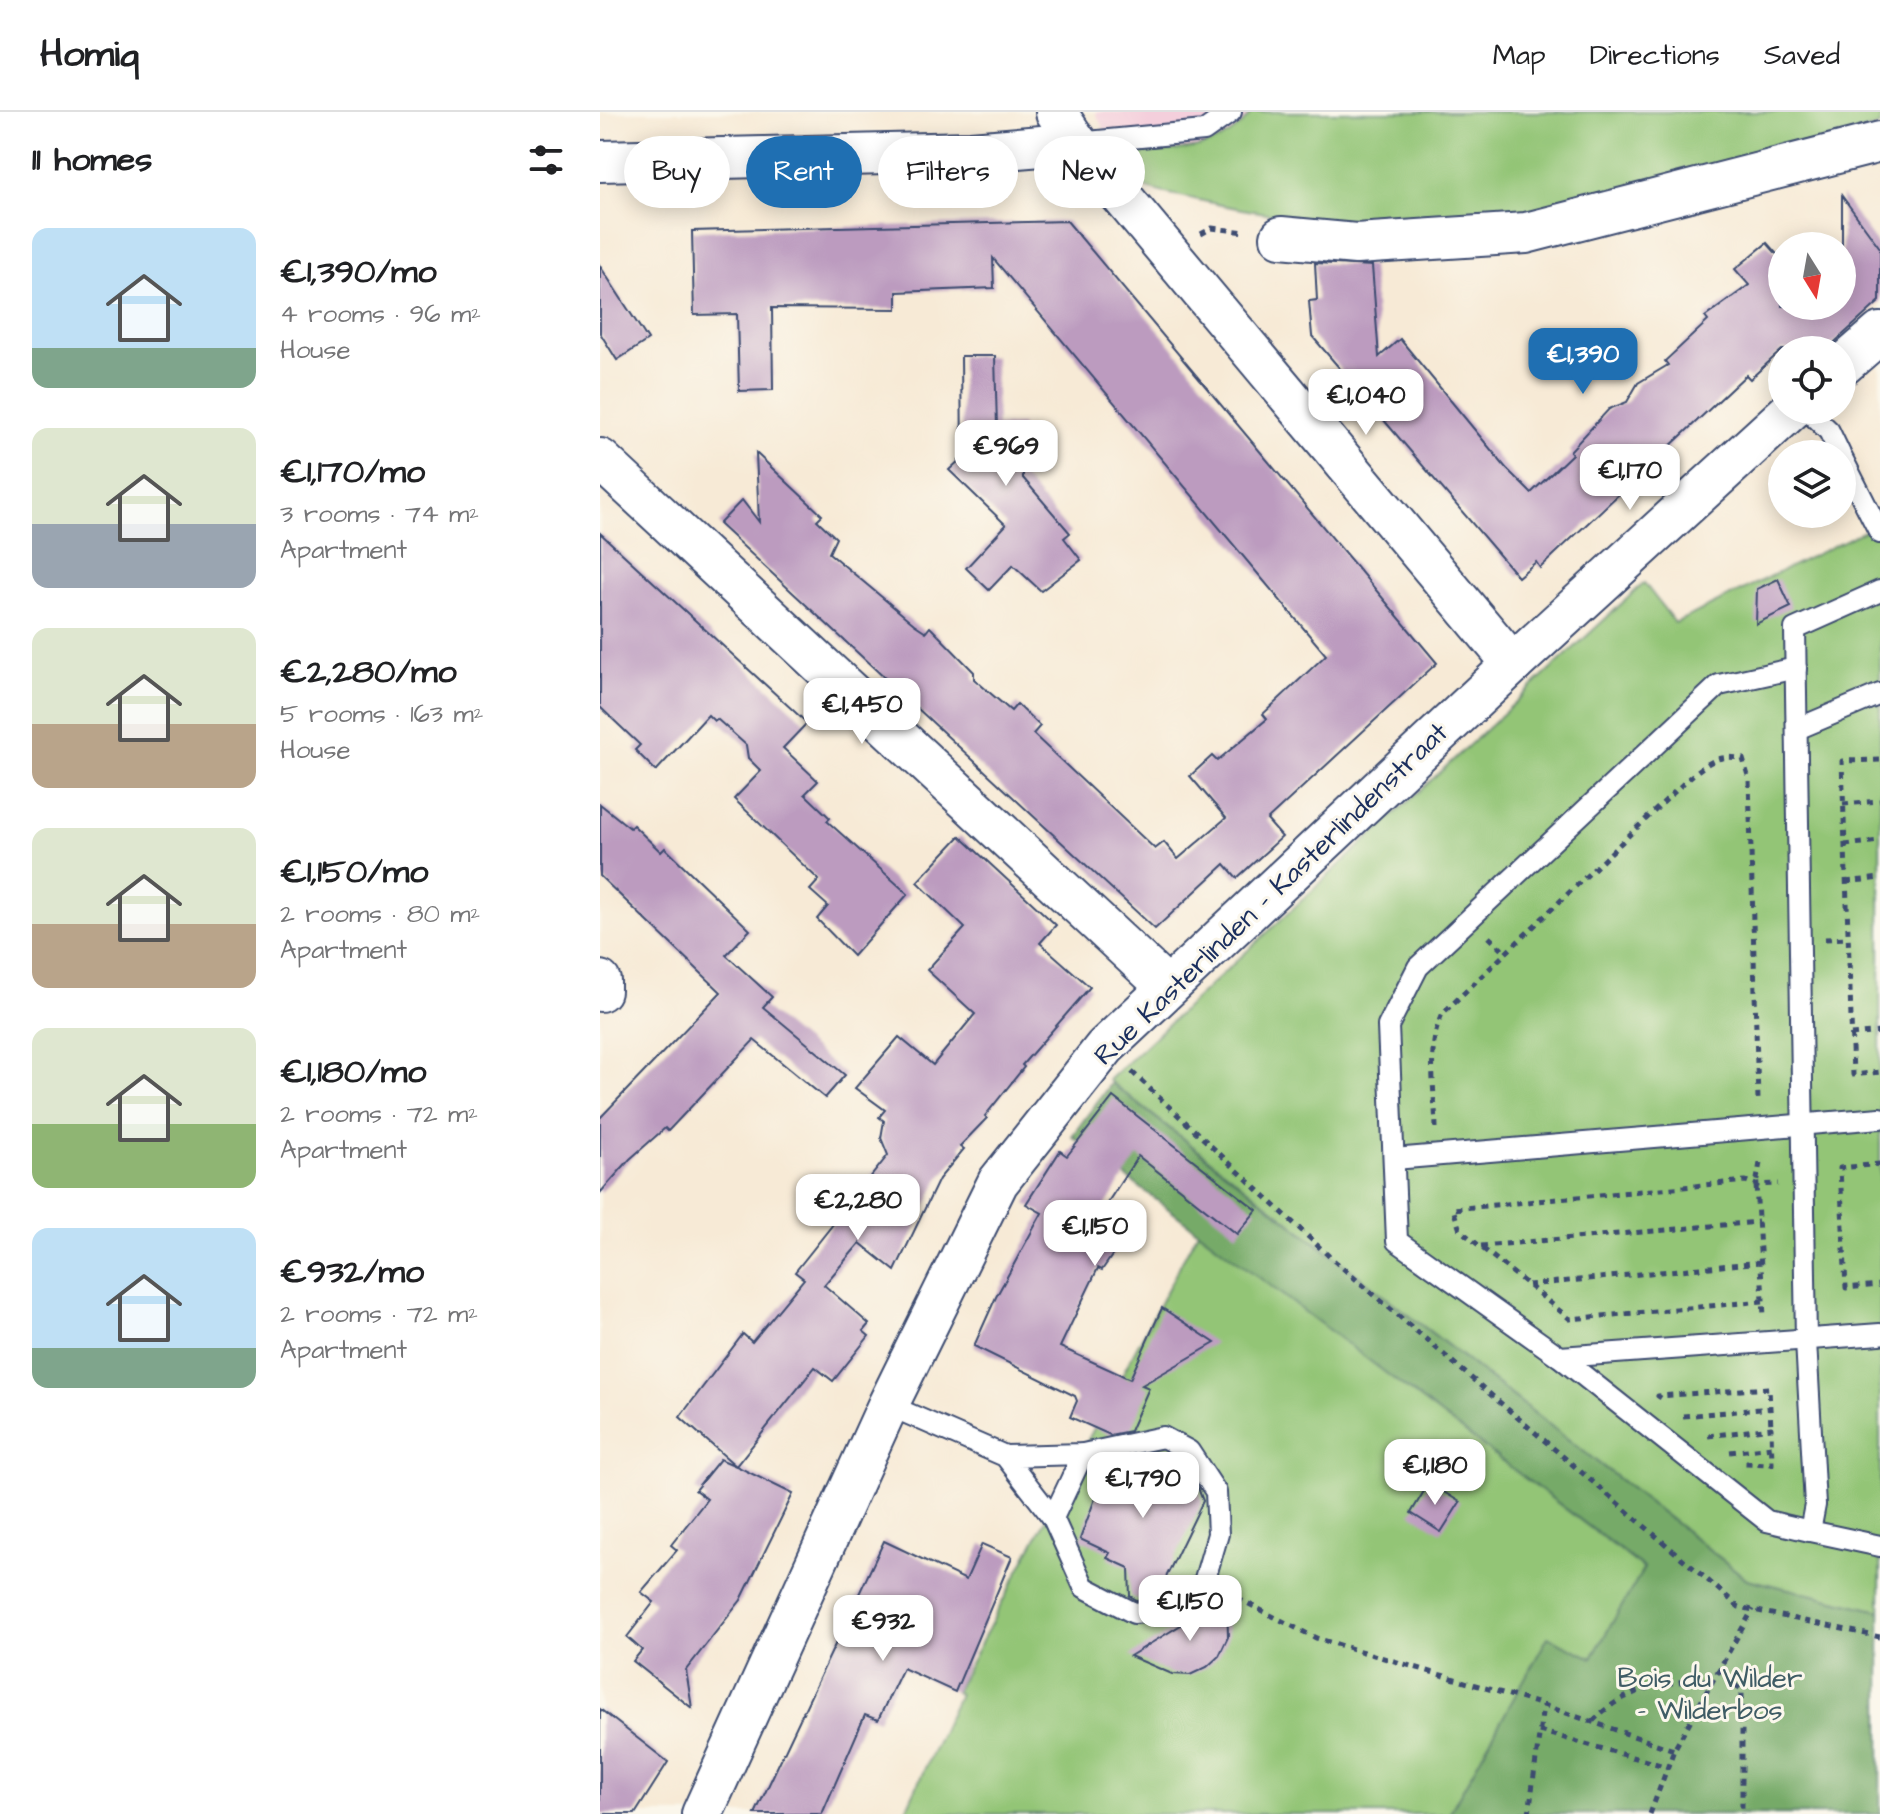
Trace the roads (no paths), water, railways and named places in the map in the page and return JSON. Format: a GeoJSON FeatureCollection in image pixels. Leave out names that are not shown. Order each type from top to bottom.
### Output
{"type":"FeatureCollection","features":[{"type":"Feature","properties":{"kind":"street"},"geometry":{"type":"LineString","coordinates":[[600,161],[971,152],[1067,127],[1513,664]]}},
{"type":"Feature","properties":{"kind":"street"},"geometry":{"type":"LineString","coordinates":[[1281,237],[1356,244],[1526,233],[1880,142]]}},
{"type":"Feature","properties":{"kind":"street"},"geometry":{"type":"LineString","coordinates":[[1856,354],[1880,333]]}},
{"type":"Feature","properties":{"kind":"street","name":"Rue Kasterlinden - Kasterlindenstraat"},"geometry":{"type":"LineString","coordinates":[[702,1814],[888,1405],[998,1182],[1105,1047],[1513,664],[1776,424]]}},
{"type":"Feature","properties":{"kind":"street"},"geometry":{"type":"LineString","coordinates":[[600,459],[1167,987]]}},
{"type":"Feature","properties":{"kind":"street"},"geometry":{"type":"LineString","coordinates":[[600,981],[600,991]]}},
{"type":"Feature","properties":{"kind":"lane"},"geometry":{"type":"LineString","coordinates":[[1067,127],[1204,131],[1231,112]]}},
{"type":"Feature","properties":{"kind":"lane"},"geometry":{"type":"LineString","coordinates":[[1822,424],[1833,440]]}},
{"type":"Feature","properties":{"kind":"lane"},"geometry":{"type":"LineString","coordinates":[[1856,486],[1880,533]]}},
{"type":"Feature","properties":{"kind":"lane"},"geometry":{"type":"LineString","coordinates":[[1810,1531],[1815,1505],[1806,1341],[1795,629],[1880,591]]}},
{"type":"Feature","properties":{"kind":"lane"},"geometry":{"type":"LineString","coordinates":[[1796,668],[1719,685],[1418,967],[1388,1026],[1397,1241],[1560,1357],[1767,1521],[1880,1546]]}},
{"type":"Feature","properties":{"kind":"lane"},"geometry":{"type":"LineString","coordinates":[[1797,729],[1880,694]]}},
{"type":"Feature","properties":{"kind":"lane"},"geometry":{"type":"LineString","coordinates":[[1394,1159],[1880,1118]]}},
{"type":"Feature","properties":{"kind":"lane"},"geometry":{"type":"LineString","coordinates":[[1560,1357],[1880,1334]]}},
{"type":"Feature","properties":{"kind":"lane"},"geometry":{"type":"LineString","coordinates":[[888,1405],[1005,1456],[1083,1454],[1163,1437],[1189,1451],[1216,1492],[1218,1534],[1204,1582],[1168,1610],[1134,1613],[1084,1587],[1053,1518],[1005,1456]]}},
{"type":"Feature","properties":{"kind":"lane"},"geometry":{"type":"LineString","coordinates":[[1053,1518],[1083,1454]]}},
{"type":"Feature","properties":{"kind":"park label","name":"Bois du Wilder - Wilderbos"},"geometry":{"type":"Point","coordinates":[1710,1694]}}]}
